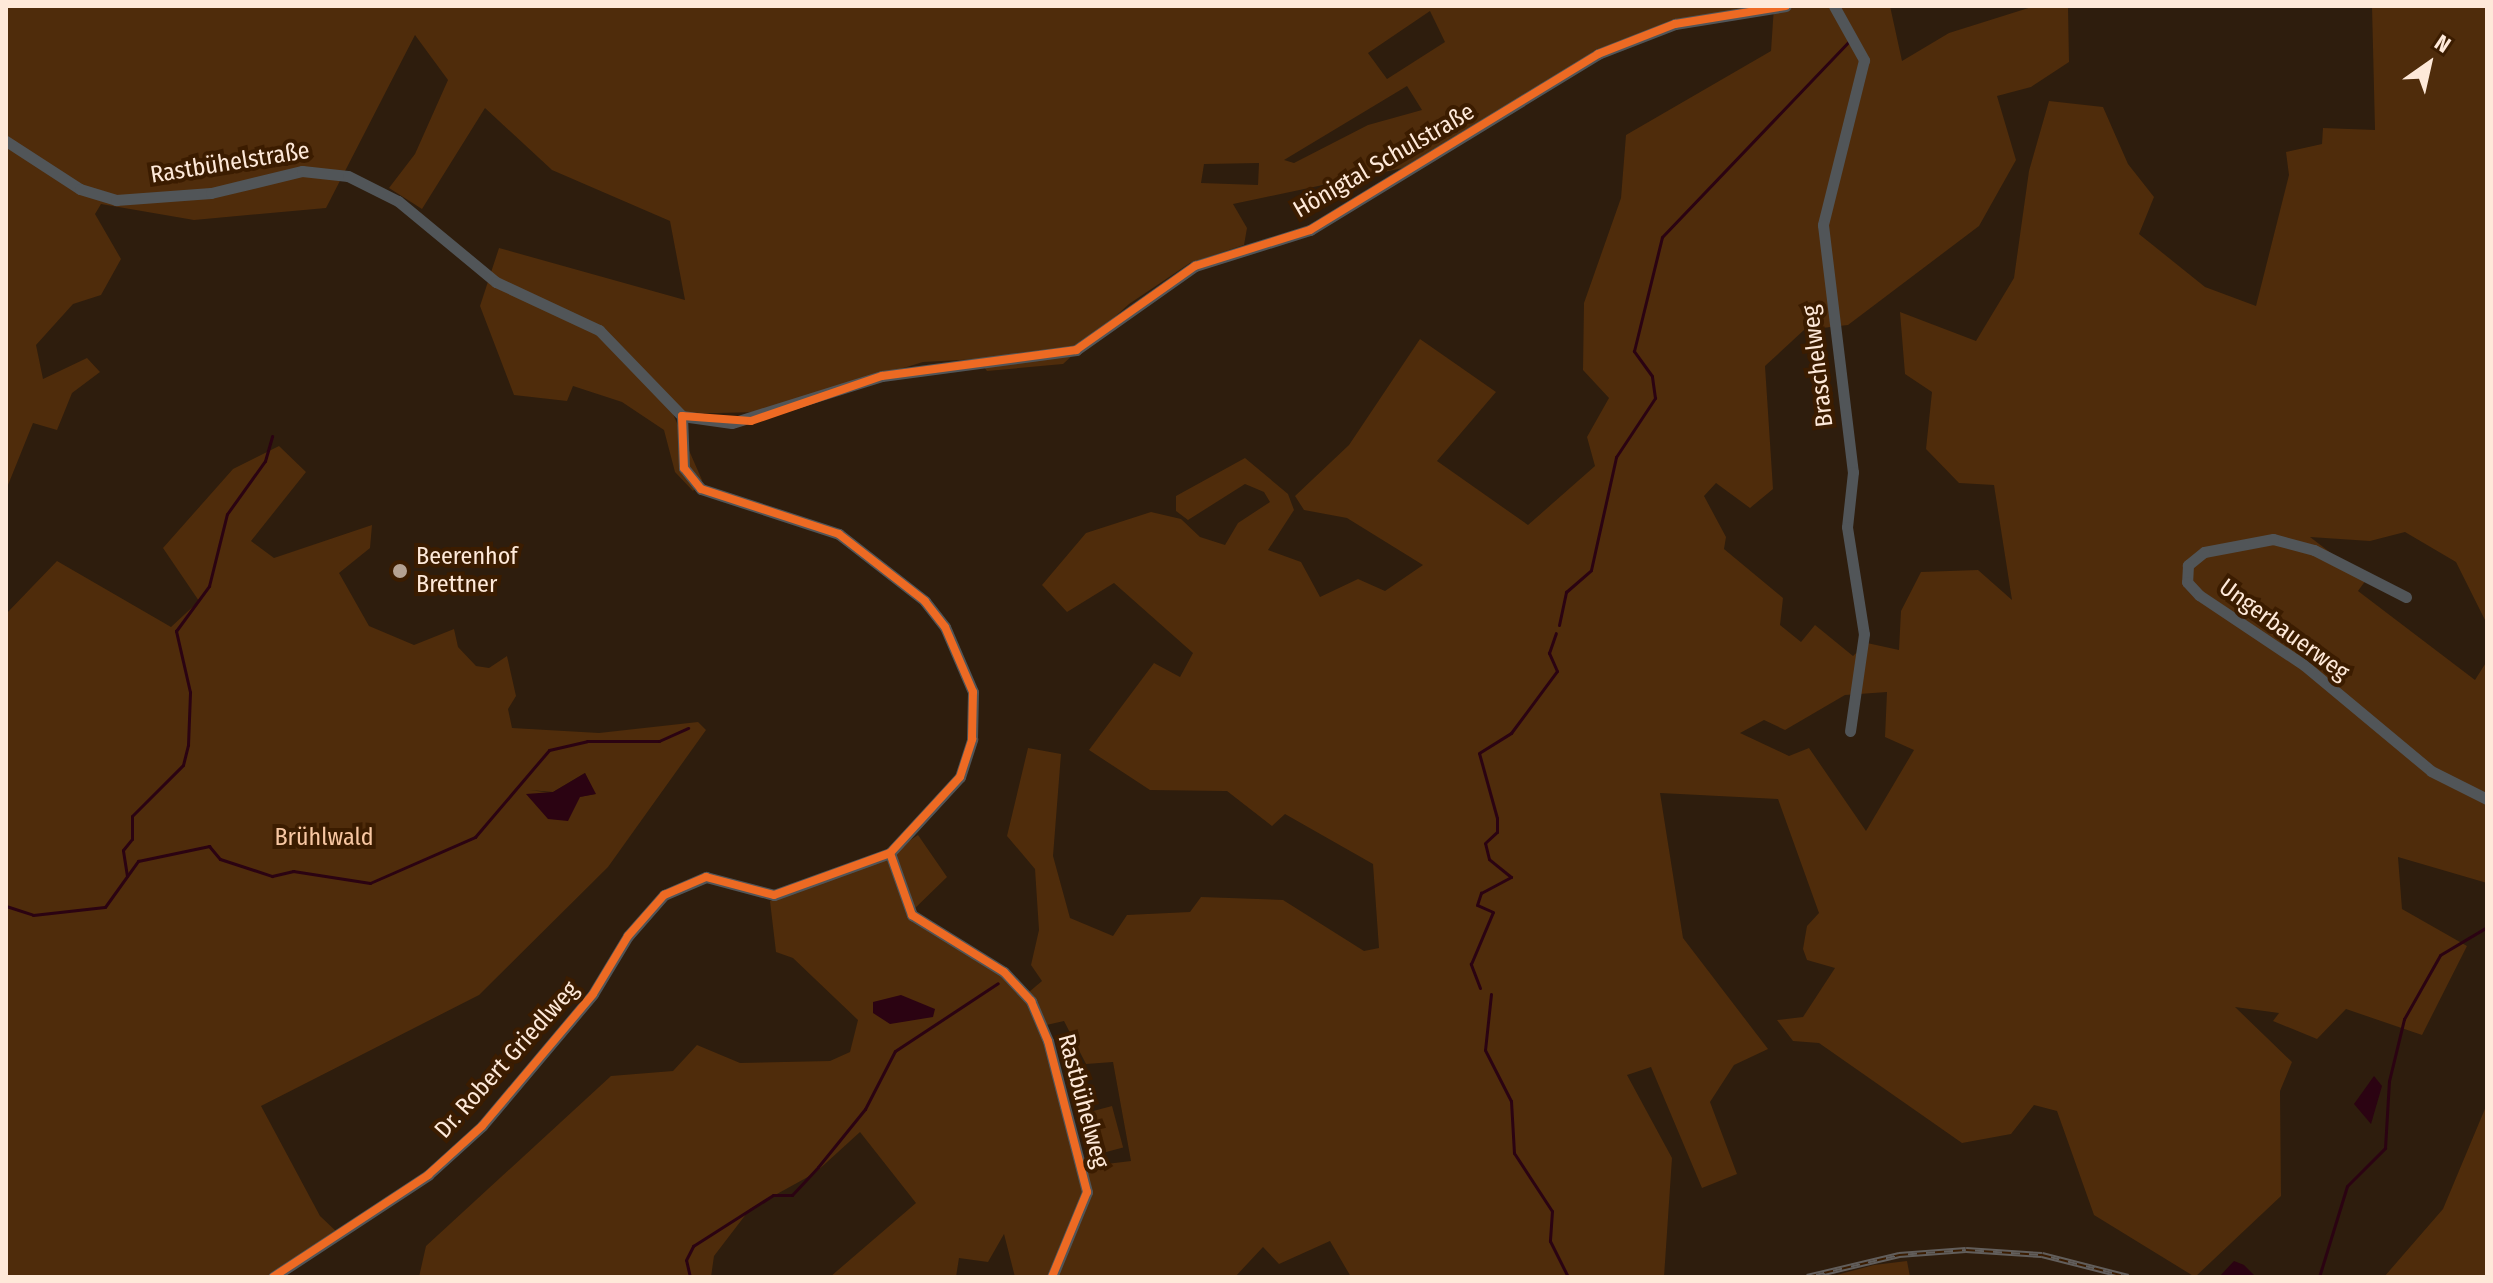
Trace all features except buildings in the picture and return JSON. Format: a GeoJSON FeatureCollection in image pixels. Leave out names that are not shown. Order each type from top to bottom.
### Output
{"type":"FeatureCollection","features":[{"type":"Feature","properties":{"kind":"street","name":"Hönigtal Schulstraße"},"geometry":{"type":"LineString","coordinates":[[682,416],[751,421],[882,376],[1076,350],[1195,266],[1310,230],[1598,54],[1675,24],[1786,6]]}},
{"type":"Feature","properties":{"kind":"street","name":"Braschelweg"},"geometry":{"type":"LineString","coordinates":[[1834,6],[1864,60],[1823,225],[1853,472],[1847,527],[1864,634],[1850,731]]}},
{"type":"Feature","properties":{"kind":"street","name":"Rastbühelstraße"},"geometry":{"type":"LineString","coordinates":[[6,141],[80,189],[116,200],[211,193],[302,171],[336,172],[366,184],[496,282],[599,330],[682,416]]}},
{"type":"Feature","properties":{"kind":"street"},"geometry":{"type":"LineString","coordinates":[[682,416],[684,468],[701,489],[839,534],[925,601],[960,651],[973,692],[968,758],[934,809],[890,853]]}},
{"type":"Feature","properties":{"kind":"street","name":"Ungerbauerweg"},"geometry":{"type":"LineString","coordinates":[[2406,597],[2314,550],[2273,539],[2204,552],[2188,565],[2187,582],[2199,595],[2304,665],[2431,771],[2487,799]]}},
{"type":"Feature","properties":{"kind":"street","name":"Dr. Robert Griedlweg"},"geometry":{"type":"LineString","coordinates":[[273,1277],[428,1175],[482,1126],[593,994],[628,936],[682,882],[706,877],[774,895],[890,853]]}},
{"type":"Feature","properties":{"kind":"street","name":"Rastbühelweg"},"geometry":{"type":"LineString","coordinates":[[890,853],[912,915],[1004,972],[1031,1001],[1048,1041],[1087,1192],[1052,1277]]}},
{"type":"Feature","properties":{"kind":"green space"},"geometry":{"type":"Polygon","coordinates":[[[6,6],[1761,6],[1629,40],[1403,168],[1233,204],[1247,228],[1244,245],[1190,263],[1129,304],[1063,364],[987,371],[978,359],[923,362],[760,412],[673,414],[702,480],[693,491],[675,472],[664,430],[622,402],[573,386],[567,401],[514,395],[480,306],[499,248],[685,300],[670,221],[552,170],[485,108],[422,209],[389,188],[415,154],[448,80],[415,35],[326,208],[194,220],[101,204],[95,214],[121,259],[101,295],[73,304],[36,345],[43,379],[87,358],[100,372],[72,393],[57,430],[33,423],[6,490],[6,6]],[[1430,11],[1368,53],[1387,79],[1445,42],[1430,11]],[[1407,86],[1284,160],[1294,163],[1368,125],[1422,110],[1407,86]],[[1259,163],[1204,164],[1201,183],[1258,185],[1259,163]]]}},
{"type":"Feature","properties":{"kind":"green space"},"geometry":{"type":"Polygon","coordinates":[[[1774,6],[1890,6],[1902,61],[1949,33],[2035,6],[2068,6],[2069,62],[2031,87],[1997,96],[2016,160],[1979,226],[1848,325],[1804,330],[1765,366],[1773,489],[1750,508],[1716,483],[1704,496],[1726,537],[1724,549],[1783,598],[1780,625],[1801,642],[1815,625],[1853,656],[1867,643],[1899,650],[1901,611],[1921,572],[1978,570],[2012,600],[1994,485],[1959,483],[1926,449],[1932,392],[1905,374],[1900,312],[1976,341],[2014,278],[2029,171],[2049,101],[2103,107],[2128,164],[2154,197],[2139,234],[2205,287],[2256,306],[2289,175],[2286,152],[2322,144],[2323,128],[2375,130],[2372,6],[2487,6],[2487,624],[2456,562],[2405,532],[2370,541],[2310,537],[2366,580],[2358,591],[2475,680],[2487,661],[2487,883],[2398,857],[2402,909],[2467,946],[2422,1035],[2346,1009],[2317,1039],[2273,1021],[2279,1013],[2235,1007],[2292,1062],[2280,1091],[2281,1196],[2195,1277],[2094,1215],[2057,1111],[2034,1105],[2011,1134],[1962,1143],[1819,1043],[1793,1041],[1777,1020],[1803,1017],[1835,968],[1807,960],[1803,949],[1807,926],[1819,913],[1778,799],[1660,793],[1683,938],[1768,1049],[1734,1065],[1710,1102],[1737,1174],[1702,1188],[1651,1067],[1627,1075],[1672,1158],[1664,1277],[1351,1277],[1330,1241],[1279,1264],[1263,1247],[1235,1277],[1015,1277],[1004,1234],[988,1262],[959,1258],[956,1277],[830,1277],[916,1203],[860,1132],[815,1173],[750,1209],[714,1256],[711,1277],[419,1277],[426,1246],[611,1076],[673,1071],[697,1045],[740,1063],[830,1061],[850,1052],[858,1020],[793,958],[776,952],[770,901],[875,864],[918,835],[947,877],[907,916],[1029,992],[1042,981],[1031,965],[1039,930],[1035,869],[1007,836],[1028,748],[1061,754],[1053,856],[1070,918],[1113,936],[1127,915],[1190,912],[1201,897],[1283,900],[1364,951],[1379,948],[1373,864],[1285,814],[1272,826],[1227,791],[1150,790],[1089,750],[1154,663],[1180,677],[1193,653],[1114,583],[1067,612],[1042,585],[1086,533],[1151,512],[1181,519],[1200,537],[1225,545],[1238,523],[1270,502],[1264,492],[1245,484],[1188,520],[1176,511],[1176,496],[1245,458],[1288,494],[1294,510],[1268,550],[1301,562],[1320,597],[1358,579],[1385,591],[1423,565],[1347,518],[1304,510],[1295,496],[1349,445],[1420,339],[1496,392],[1437,461],[1528,525],[1595,466],[1587,437],[1609,398],[1583,370],[1584,303],[1621,198],[1626,135],[1771,51],[1774,6]],[[1887,692],[1845,695],[1785,730],[1764,720],[1740,733],[1789,756],[1809,748],[1866,831],[1914,750],[1885,737],[1887,692]],[[1064,1021],[1042,1026],[1082,1167],[1131,1161],[1113,1062],[1086,1064],[1064,1021]]]}},
{"type":"Feature","properties":{"kind":"green space","name":"Brühlwald"},"geometry":{"type":"Polygon","coordinates":[[[279,446],[306,472],[251,541],[274,558],[372,525],[370,548],[339,573],[369,626],[414,645],[454,629],[458,647],[476,666],[489,668],[507,656],[516,696],[508,709],[512,728],[599,733],[698,722],[706,730],[608,867],[479,995],[261,1106],[320,1216],[338,1233],[273,1277],[6,1277],[6,614],[57,561],[171,627],[199,601],[163,548],[233,469],[279,446]],[[585,773],[553,792],[530,790],[579,797],[595,794],[585,773]]]}},
{"type":"Feature","properties":{"kind":"green space"},"geometry":{"type":"Polygon","coordinates":[[[2487,1104],[2487,1277],[2384,1277],[2443,1209],[2487,1104]]]}},
{"type":"Feature","properties":{"kind":"green space"},"geometry":{"type":"Polygon","coordinates":[[[1112,1106],[1123,1148],[1093,1156],[1082,1114],[1112,1106]]]}},
{"type":"Feature","properties":{"kind":"green space"},"geometry":{"type":"Polygon","coordinates":[[[1907,1261],[1910,1277],[1829,1277],[1874,1265],[1907,1261]]]}},
{"type":"Feature","properties":{"kind":"shaded area"},"geometry":{"type":"Polygon","coordinates":[[[585,773],[596,794],[580,797],[568,821],[548,819],[526,794],[553,792],[585,773]]]}},
{"type":"Feature","properties":{"kind":"shaded area"},"geometry":{"type":"Polygon","coordinates":[[[901,995],[935,1009],[933,1017],[890,1024],[873,1013],[873,1002],[901,995]]]}},
{"type":"Feature","properties":{"kind":"shaded area"},"geometry":{"type":"Polygon","coordinates":[[[2374,1076],[2382,1086],[2371,1124],[2354,1104],[2374,1076]]]}},
{"type":"Feature","properties":{"kind":"shaded area"},"geometry":{"type":"Polygon","coordinates":[[[2234,1261],[2244,1265],[2256,1277],[2219,1277],[2234,1261]]]}},
{"type":"Feature","properties":{"kind":"waterway"},"geometry":{"type":"LineString","coordinates":[[1559,625],[1566,592],[1591,570],[1616,457],[1655,398],[1652,376],[1634,351],[1662,237],[1849,41]]}},
{"type":"Feature","properties":{"kind":"waterway"},"geometry":{"type":"LineString","coordinates":[[127,876],[123,850],[132,839],[132,816],[183,765],[188,745],[190,692],[176,631],[209,586],[227,514],[265,461],[272,436]]}},
{"type":"Feature","properties":{"kind":"waterway"},"geometry":{"type":"LineString","coordinates":[[1480,988],[1471,964],[1493,912],[1477,905],[1481,893],[1511,877],[1489,859],[1485,843],[1497,832],[1497,818],[1479,753],[1511,733],[1557,671],[1549,653],[1556,633]]}},
{"type":"Feature","properties":{"kind":"waterway"},"geometry":{"type":"LineString","coordinates":[[6,906],[33,915],[105,907],[138,861],[209,846],[220,859],[272,876],[293,871],[370,883],[475,837],[549,750],[587,741],[659,741],[688,728]]}},
{"type":"Feature","properties":{"kind":"waterway"},"geometry":{"type":"LineString","coordinates":[[2319,1277],[2347,1186],[2385,1148],[2389,1081],[2404,1019],[2440,955],[2487,927]]}},
{"type":"Feature","properties":{"kind":"waterway"},"geometry":{"type":"LineString","coordinates":[[690,1277],[686,1260],[693,1246],[773,1195],[792,1195],[818,1167],[865,1109],[895,1051],[998,983]]}},
{"type":"Feature","properties":{"kind":"waterway"},"geometry":{"type":"LineString","coordinates":[[1491,994],[1485,1050],[1511,1101],[1514,1153],[1552,1211],[1550,1241],[1568,1277]]}},
{"type":"Feature","properties":{"kind":"railway"},"geometry":{"type":"LineString","coordinates":[[1807,1277],[1899,1255],[1966,1250],[2042,1255],[2128,1277]]}},
{"type":"Feature","properties":{"kind":"cycle path"},"geometry":{"type":"LineString","coordinates":[[273,1277],[428,1175],[482,1126],[593,994],[628,936],[664,895],[706,877],[774,895],[890,853],[960,777],[972,739],[973,692],[945,627],[925,601],[839,534],[701,489],[684,468],[682,416],[751,421],[882,376],[1076,350],[1195,266],[1310,230],[1598,54],[1675,24],[1786,6]]}},
{"type":"Feature","properties":{"kind":"cycle path"},"geometry":{"type":"LineString","coordinates":[[890,853],[912,915],[1004,972],[1031,1001],[1048,1041],[1087,1192],[1052,1277]]}},
{"type":"Feature","properties":{"kind":"place","name":"Beerenhof Brettner"},"geometry":{"type":"Point","coordinates":[400,571]}}]}
